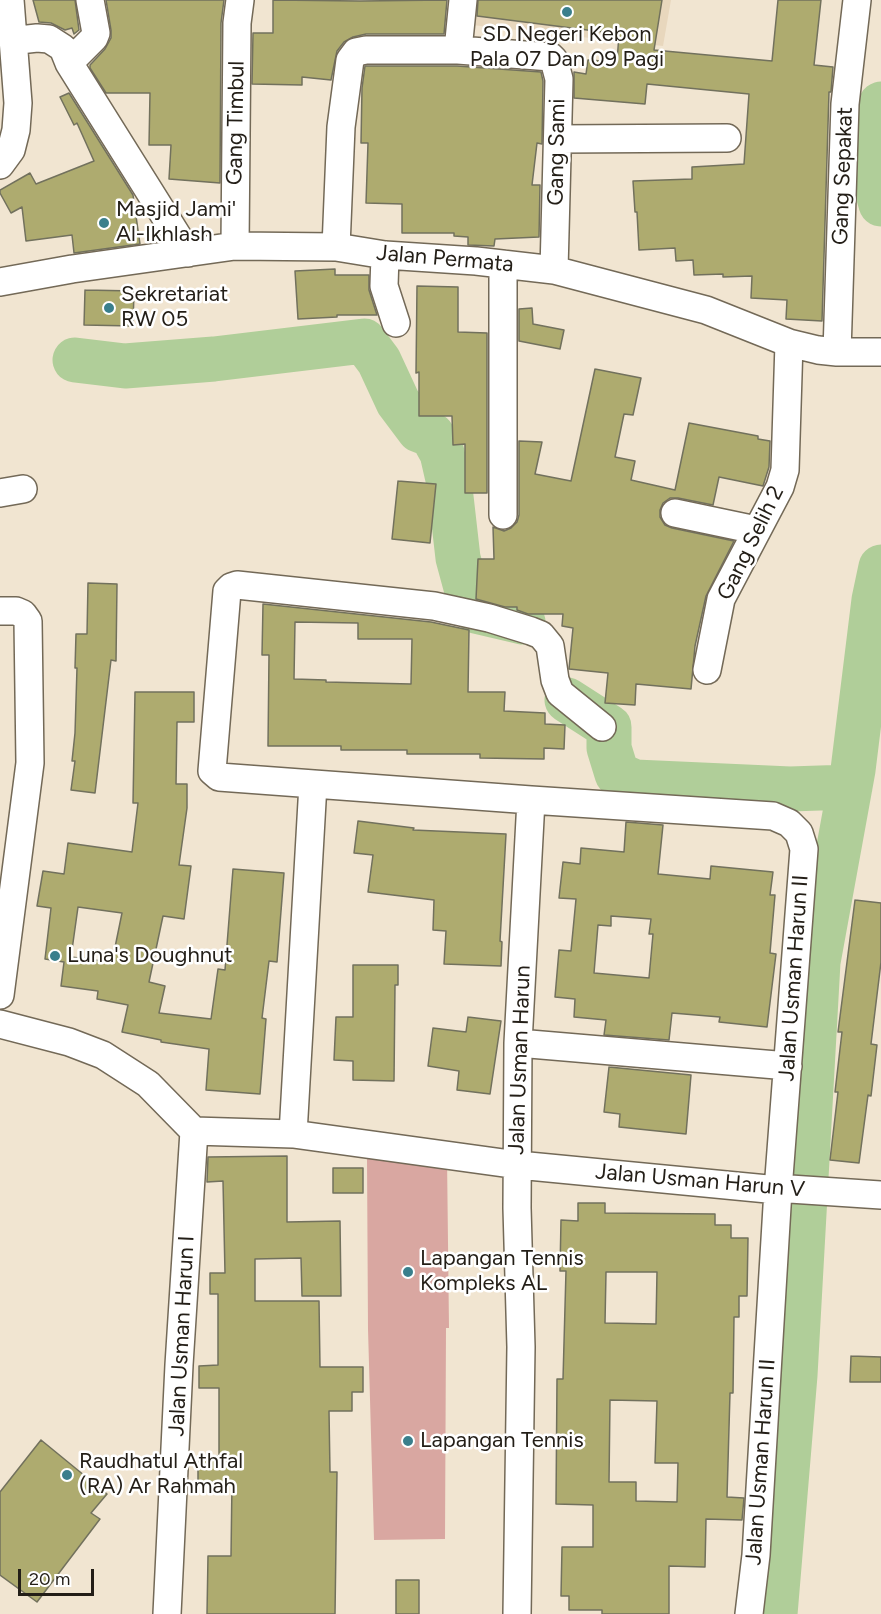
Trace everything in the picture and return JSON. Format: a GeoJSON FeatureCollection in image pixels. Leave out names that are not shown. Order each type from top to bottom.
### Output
{"type":"FeatureCollection","features":[{"type":"Feature","properties":{"kind":"street"},"geometry":{"type":"LineString","coordinates":[[0,165],[11,150],[16,130],[18,103],[10,0]]}},
{"type":"Feature","properties":{"kind":"street"},"geometry":{"type":"LineString","coordinates":[[69,63],[91,42],[96,33],[90,0]]}},
{"type":"Feature","properties":{"kind":"street","name":"Gang Timbul"},"geometry":{"type":"LineString","coordinates":[[235,246],[237,23],[240,0]]}},
{"type":"Feature","properties":{"kind":"street"},"geometry":{"type":"LineString","coordinates":[[336,247],[338,155],[350,60],[356,52],[366,50],[458,50],[464,0]]}},
{"type":"Feature","properties":{"kind":"street","name":"Gang Sepakat"},"geometry":{"type":"LineString","coordinates":[[837,352],[845,104],[857,0]]}},
{"type":"Feature","properties":{"kind":"street"},"geometry":{"type":"LineString","coordinates":[[14,45],[24,39],[49,39],[63,48],[69,63],[188,253]]}},
{"type":"Feature","properties":{"kind":"street","name":"Gang Sami"},"geometry":{"type":"LineString","coordinates":[[458,50],[551,57],[554,60],[559,79],[554,270]]}},
{"type":"Feature","properties":{"kind":"street"},"geometry":{"type":"LineString","coordinates":[[558,139],[727,138]]}},
{"type":"Feature","properties":{"kind":"street","name":"Jalan Permata"},"geometry":{"type":"LineString","coordinates":[[0,282],[72,269],[235,246],[336,247],[385,255],[554,270],[706,310],[789,343],[837,352],[881,352]]}},
{"type":"Feature","properties":{"kind":"street"},"geometry":{"type":"LineString","coordinates":[[385,255],[384,286],[396,323]]}},
{"type":"Feature","properties":{"kind":"street"},"geometry":{"type":"LineString","coordinates":[[503,264],[503,515]]}},
{"type":"Feature","properties":{"kind":"street","name":"Gang Selih 2"},"geometry":{"type":"LineString","coordinates":[[708,670],[721,599],[780,486],[785,470],[789,343]]}},
{"type":"Feature","properties":{"kind":"street"},"geometry":{"type":"LineString","coordinates":[[675,513],[756,530]]}},
{"type":"Feature","properties":{"kind":"street","name":"Jalan Usman Harun II"},"geometry":{"type":"LineString","coordinates":[[602,728],[560,693],[555,680],[550,646],[541,635],[531,631],[489,618],[434,606],[237,585],[226,591],[212,771],[219,777],[773,816],[789,823],[799,833],[804,849],[788,1066],[784,1189],[756,1555],[749,1614]]}},
{"type":"Feature","properties":{"kind":"street"},"geometry":{"type":"LineString","coordinates":[[0,611],[16,611],[23,614],[28,621],[30,763],[0,995]]}},
{"type":"Feature","properties":{"kind":"street"},"geometry":{"type":"LineString","coordinates":[[293,1134],[313,784]]}},
{"type":"Feature","properties":{"kind":"street","name":"Jalan Usman Harun"},"geometry":{"type":"LineString","coordinates":[[194,1131],[293,1134],[518,1165],[518,1043],[531,800]]}},
{"type":"Feature","properties":{"kind":"street"},"geometry":{"type":"LineString","coordinates":[[0,1024],[69,1042],[103,1055],[148,1084],[194,1131]]}},
{"type":"Feature","properties":{"kind":"street"},"geometry":{"type":"LineString","coordinates":[[518,1043],[788,1066]]}},
{"type":"Feature","properties":{"kind":"street","name":"Jalan Usman Harun I"},"geometry":{"type":"LineString","coordinates":[[167,1614],[179,1365],[194,1131]]}},
{"type":"Feature","properties":{"kind":"street"},"geometry":{"type":"LineString","coordinates":[[517,1614],[521,1355],[518,1165]]}},
{"type":"Feature","properties":{"kind":"street","name":"Jalan Usman Harun V"},"geometry":{"type":"LineString","coordinates":[[518,1165],[784,1189],[881,1195]]}},
{"type":"Feature","properties":{"kind":"shaded area","name":"SD Negeri Kebon Pala 07 Dan 09 Pagi"},"geometry":{"type":"Polygon","coordinates":[[[466,0],[671,0],[663,46],[463,24],[466,0]]]}},
{"type":"Feature","properties":{"kind":"shaded area","name":"Lapangan Tennis"},"geometry":{"type":"Polygon","coordinates":[[[447,1157],[449,1328],[446,1328],[445,1539],[374,1540],[368,1329],[367,1158],[447,1157]]]}},
{"type":"Feature","properties":{"kind":"building"},"geometry":{"type":"Polygon","coordinates":[[[33,0],[75,0],[79,30],[74,34],[72,28],[65,30],[51,23],[39,22],[33,0]]]}},
{"type":"Feature","properties":{"kind":"building"},"geometry":{"type":"Polygon","coordinates":[[[106,0],[224,0],[221,23],[220,183],[169,179],[171,145],[149,145],[150,93],[106,93],[90,68],[111,38],[106,0]]]}},
{"type":"Feature","properties":{"kind":"building"},"geometry":{"type":"Polygon","coordinates":[[[273,0],[447,0],[444,34],[366,34],[353,37],[344,42],[337,51],[331,80],[302,77],[302,85],[252,84],[253,33],[273,33],[273,0]]]}},
{"type":"Feature","properties":{"kind":"building"},"geometry":{"type":"Polygon","coordinates":[[[478,0],[662,0],[654,50],[772,61],[778,0],[821,0],[814,65],[833,67],[831,92],[829,92],[822,321],[786,319],[787,300],[751,298],[752,276],[694,275],[693,260],[676,261],[675,248],[639,250],[633,181],[692,179],[692,167],[744,164],[749,94],[647,84],[645,104],[574,98],[574,72],[586,74],[588,60],[617,62],[619,34],[477,16],[478,0]]]}},
{"type":"Feature","properties":{"kind":"building"},"geometry":{"type":"Polygon","coordinates":[[[365,66],[457,66],[541,72],[543,81],[542,144],[537,143],[532,185],[540,185],[539,237],[495,239],[494,246],[468,245],[468,237],[454,236],[454,233],[402,233],[402,204],[366,203],[368,143],[361,143],[362,88],[365,66]]]}},
{"type":"Feature","properties":{"kind":"building"},"geometry":{"type":"Polygon","coordinates":[[[69,93],[133,195],[140,244],[74,253],[72,235],[26,241],[22,207],[11,213],[0,193],[0,190],[30,173],[36,184],[94,161],[77,123],[74,125],[60,97],[69,93]]]}},
{"type":"Feature","properties":{"kind":"building"},"geometry":{"type":"Polygon","coordinates":[[[335,269],[335,275],[369,275],[369,290],[377,315],[337,315],[337,317],[298,319],[295,271],[335,269]]]}},
{"type":"Feature","properties":{"kind":"building"},"geometry":{"type":"Polygon","coordinates":[[[417,286],[458,287],[458,332],[487,333],[487,493],[465,493],[465,444],[453,445],[452,416],[419,416],[419,372],[416,373],[417,286]]]}},
{"type":"Feature","properties":{"kind":"building","name":"Sekretariat RW 05"},"geometry":{"type":"Polygon","coordinates":[[[85,290],[134,291],[133,326],[84,325],[85,290]]]}},
{"type":"Feature","properties":{"kind":"building"},"geometry":{"type":"Polygon","coordinates":[[[532,308],[533,324],[564,330],[560,349],[519,341],[519,309],[532,308]]]}},
{"type":"Feature","properties":{"kind":"building"},"geometry":{"type":"Polygon","coordinates":[[[595,369],[641,378],[633,415],[624,414],[615,457],[635,461],[631,480],[675,490],[689,423],[758,436],[758,439],[770,441],[769,467],[763,486],[719,477],[713,505],[678,498],[670,498],[663,503],[660,517],[665,525],[734,541],[706,596],[695,646],[691,689],[636,684],[635,705],[605,703],[608,673],[569,669],[573,628],[562,626],[563,614],[528,614],[517,610],[517,607],[505,607],[476,599],[478,559],[494,559],[493,527],[504,531],[511,528],[517,522],[519,515],[519,441],[542,442],[535,474],[571,481],[595,369]]]}},
{"type":"Feature","properties":{"kind":"building"},"geometry":{"type":"Polygon","coordinates":[[[398,481],[436,484],[430,543],[392,539],[398,481]]]}},
{"type":"Feature","properties":{"kind":"building"},"geometry":{"type":"Polygon","coordinates":[[[88,583],[117,584],[116,661],[111,660],[95,793],[71,790],[75,761],[72,761],[75,733],[76,634],[87,634],[88,583]]]}},
{"type":"Feature","properties":{"kind":"building"},"geometry":{"type":"Polygon","coordinates":[[[263,604],[431,622],[469,630],[468,692],[505,692],[504,711],[545,713],[545,724],[565,725],[564,749],[544,748],[544,759],[480,758],[480,754],[407,754],[407,750],[341,750],[341,746],[268,746],[269,655],[262,655],[263,604]],[[295,622],[294,679],[411,684],[412,639],[358,639],[358,623],[295,622]]]}},
{"type":"Feature","properties":{"kind":"building"},"geometry":{"type":"Polygon","coordinates":[[[135,692],[194,692],[194,722],[177,722],[176,784],[187,784],[187,808],[179,865],[191,866],[184,919],[163,916],[149,982],[165,986],[159,1013],[211,1019],[218,969],[225,970],[233,869],[284,873],[277,962],[269,961],[262,1018],[266,1019],[260,1094],[206,1090],[209,1049],[161,1042],[161,1040],[122,1032],[128,1005],[97,999],[98,991],[61,986],[64,962],[45,959],[51,908],[37,906],[43,871],[64,874],[68,843],[132,852],[138,803],[133,803],[135,692]],[[78,907],[71,957],[112,962],[122,913],[78,907]]]}},
{"type":"Feature","properties":{"kind":"building"},"geometry":{"type":"Polygon","coordinates":[[[358,821],[414,828],[413,830],[506,834],[500,941],[502,942],[501,966],[444,964],[446,931],[433,930],[434,900],[368,892],[373,855],[354,853],[358,821]]]}},
{"type":"Feature","properties":{"kind":"building"},"geometry":{"type":"Polygon","coordinates":[[[626,822],[663,825],[658,874],[710,879],[711,866],[773,872],[770,895],[775,895],[770,953],[776,954],[767,1027],[719,1022],[720,1017],[672,1013],[669,1040],[604,1035],[606,1020],[574,1017],[575,999],[555,997],[559,950],[571,951],[576,899],[559,898],[563,862],[580,864],[581,848],[624,852],[626,822]],[[611,916],[611,926],[598,925],[594,973],[649,978],[653,934],[649,934],[651,919],[611,916]]]}},
{"type":"Feature","properties":{"kind":"building"},"geometry":{"type":"Polygon","coordinates":[[[855,900],[881,903],[881,962],[871,1044],[877,1045],[859,1163],[830,1160],[842,1032],[838,1032],[855,900]]]}},
{"type":"Feature","properties":{"kind":"building"},"geometry":{"type":"Polygon","coordinates":[[[353,965],[398,965],[398,985],[395,985],[394,1081],[353,1080],[353,1061],[334,1060],[336,1017],[353,1017],[353,965]]]}},
{"type":"Feature","properties":{"kind":"building"},"geometry":{"type":"Polygon","coordinates":[[[468,1017],[501,1021],[490,1094],[457,1090],[459,1071],[428,1066],[433,1028],[466,1032],[468,1017]]]}},
{"type":"Feature","properties":{"kind":"building"},"geometry":{"type":"Polygon","coordinates":[[[609,1067],[691,1075],[686,1134],[619,1127],[620,1114],[604,1112],[609,1067]]]}},
{"type":"Feature","properties":{"kind":"building"},"geometry":{"type":"Polygon","coordinates":[[[287,1156],[287,1222],[340,1221],[341,1296],[302,1296],[301,1258],[255,1259],[255,1301],[319,1301],[320,1367],[363,1367],[363,1392],[352,1392],[352,1411],[329,1411],[330,1472],[337,1472],[335,1614],[207,1614],[208,1556],[231,1556],[232,1482],[198,1482],[198,1456],[219,1456],[219,1388],[199,1388],[199,1366],[218,1365],[218,1294],[210,1294],[210,1273],[225,1273],[223,1181],[207,1182],[208,1157],[287,1156]]]}},
{"type":"Feature","properties":{"kind":"building"},"geometry":{"type":"Polygon","coordinates":[[[333,1168],[363,1168],[363,1193],[333,1193],[333,1168]]]}},
{"type":"Feature","properties":{"kind":"building"},"geometry":{"type":"Polygon","coordinates":[[[578,1203],[605,1203],[605,1213],[715,1214],[715,1225],[731,1225],[731,1238],[748,1238],[747,1296],[739,1296],[739,1317],[734,1317],[733,1393],[730,1393],[727,1497],[744,1498],[742,1520],[706,1519],[705,1567],[669,1566],[669,1614],[602,1614],[602,1610],[569,1610],[569,1596],[561,1596],[562,1547],[593,1547],[593,1505],[556,1504],[557,1379],[563,1379],[566,1271],[560,1271],[561,1220],[578,1221],[578,1203]],[[606,1272],[605,1323],[656,1324],[657,1272],[606,1272]],[[610,1400],[609,1482],[636,1482],[636,1501],[677,1502],[678,1463],[655,1463],[657,1401],[610,1400]]]}},
{"type":"Feature","properties":{"kind":"building"},"geometry":{"type":"Polygon","coordinates":[[[851,1356],[881,1357],[881,1382],[850,1382],[851,1356]]]}},
{"type":"Feature","properties":{"kind":"building"},"geometry":{"type":"Polygon","coordinates":[[[41,1440],[107,1494],[91,1513],[100,1519],[37,1602],[0,1575],[0,1492],[41,1440]]]}},
{"type":"Feature","properties":{"kind":"building"},"geometry":{"type":"Polygon","coordinates":[[[396,1580],[419,1580],[419,1614],[396,1614],[396,1580]]]}},
{"type":"Feature","properties":{"kind":"waterway"},"geometry":{"type":"LineString","coordinates":[[881,104],[873,176],[881,204]]}},
{"type":"Feature","properties":{"kind":"waterway"},"geometry":{"type":"LineString","coordinates":[[75,360],[125,366],[214,359],[364,341],[379,361],[398,402],[419,430],[432,435],[442,453],[450,488],[458,558],[468,595],[476,611],[523,622]]}},
{"type":"Feature","properties":{"kind":"waterway"},"geometry":{"type":"LineString","coordinates":[[775,1614],[795,1375],[818,962],[853,770],[874,600],[881,567]]}},
{"type":"Feature","properties":{"kind":"waterway"},"geometry":{"type":"LineString","coordinates":[[567,700],[609,727],[609,748],[617,774],[635,782],[790,789],[850,787]]}},
{"type":"Feature","properties":{"kind":"place","name":"SD Negeri Kebon Pala 07 Dan 09 Pagi"},"geometry":{"type":"Point","coordinates":[567,12]}},
{"type":"Feature","properties":{"kind":"place","name":"Masjid Jami' Al-Ikhlash"},"geometry":{"type":"Point","coordinates":[104,223]}},
{"type":"Feature","properties":{"kind":"place","name":"Sekretariat RW 05"},"geometry":{"type":"Point","coordinates":[109,308]}},
{"type":"Feature","properties":{"kind":"place","name":"Luna's Doughnut"},"geometry":{"type":"Point","coordinates":[55,956]}},
{"type":"Feature","properties":{"kind":"place","name":"Lapangan Tennis Kompleks AL"},"geometry":{"type":"Point","coordinates":[408,1272]}},
{"type":"Feature","properties":{"kind":"place","name":"Lapangan Tennis"},"geometry":{"type":"Point","coordinates":[408,1441]}},
{"type":"Feature","properties":{"kind":"place","name":"Raudhatul Athfal (RA) Ar Rahmah"},"geometry":{"type":"Point","coordinates":[67,1475]}}]}
